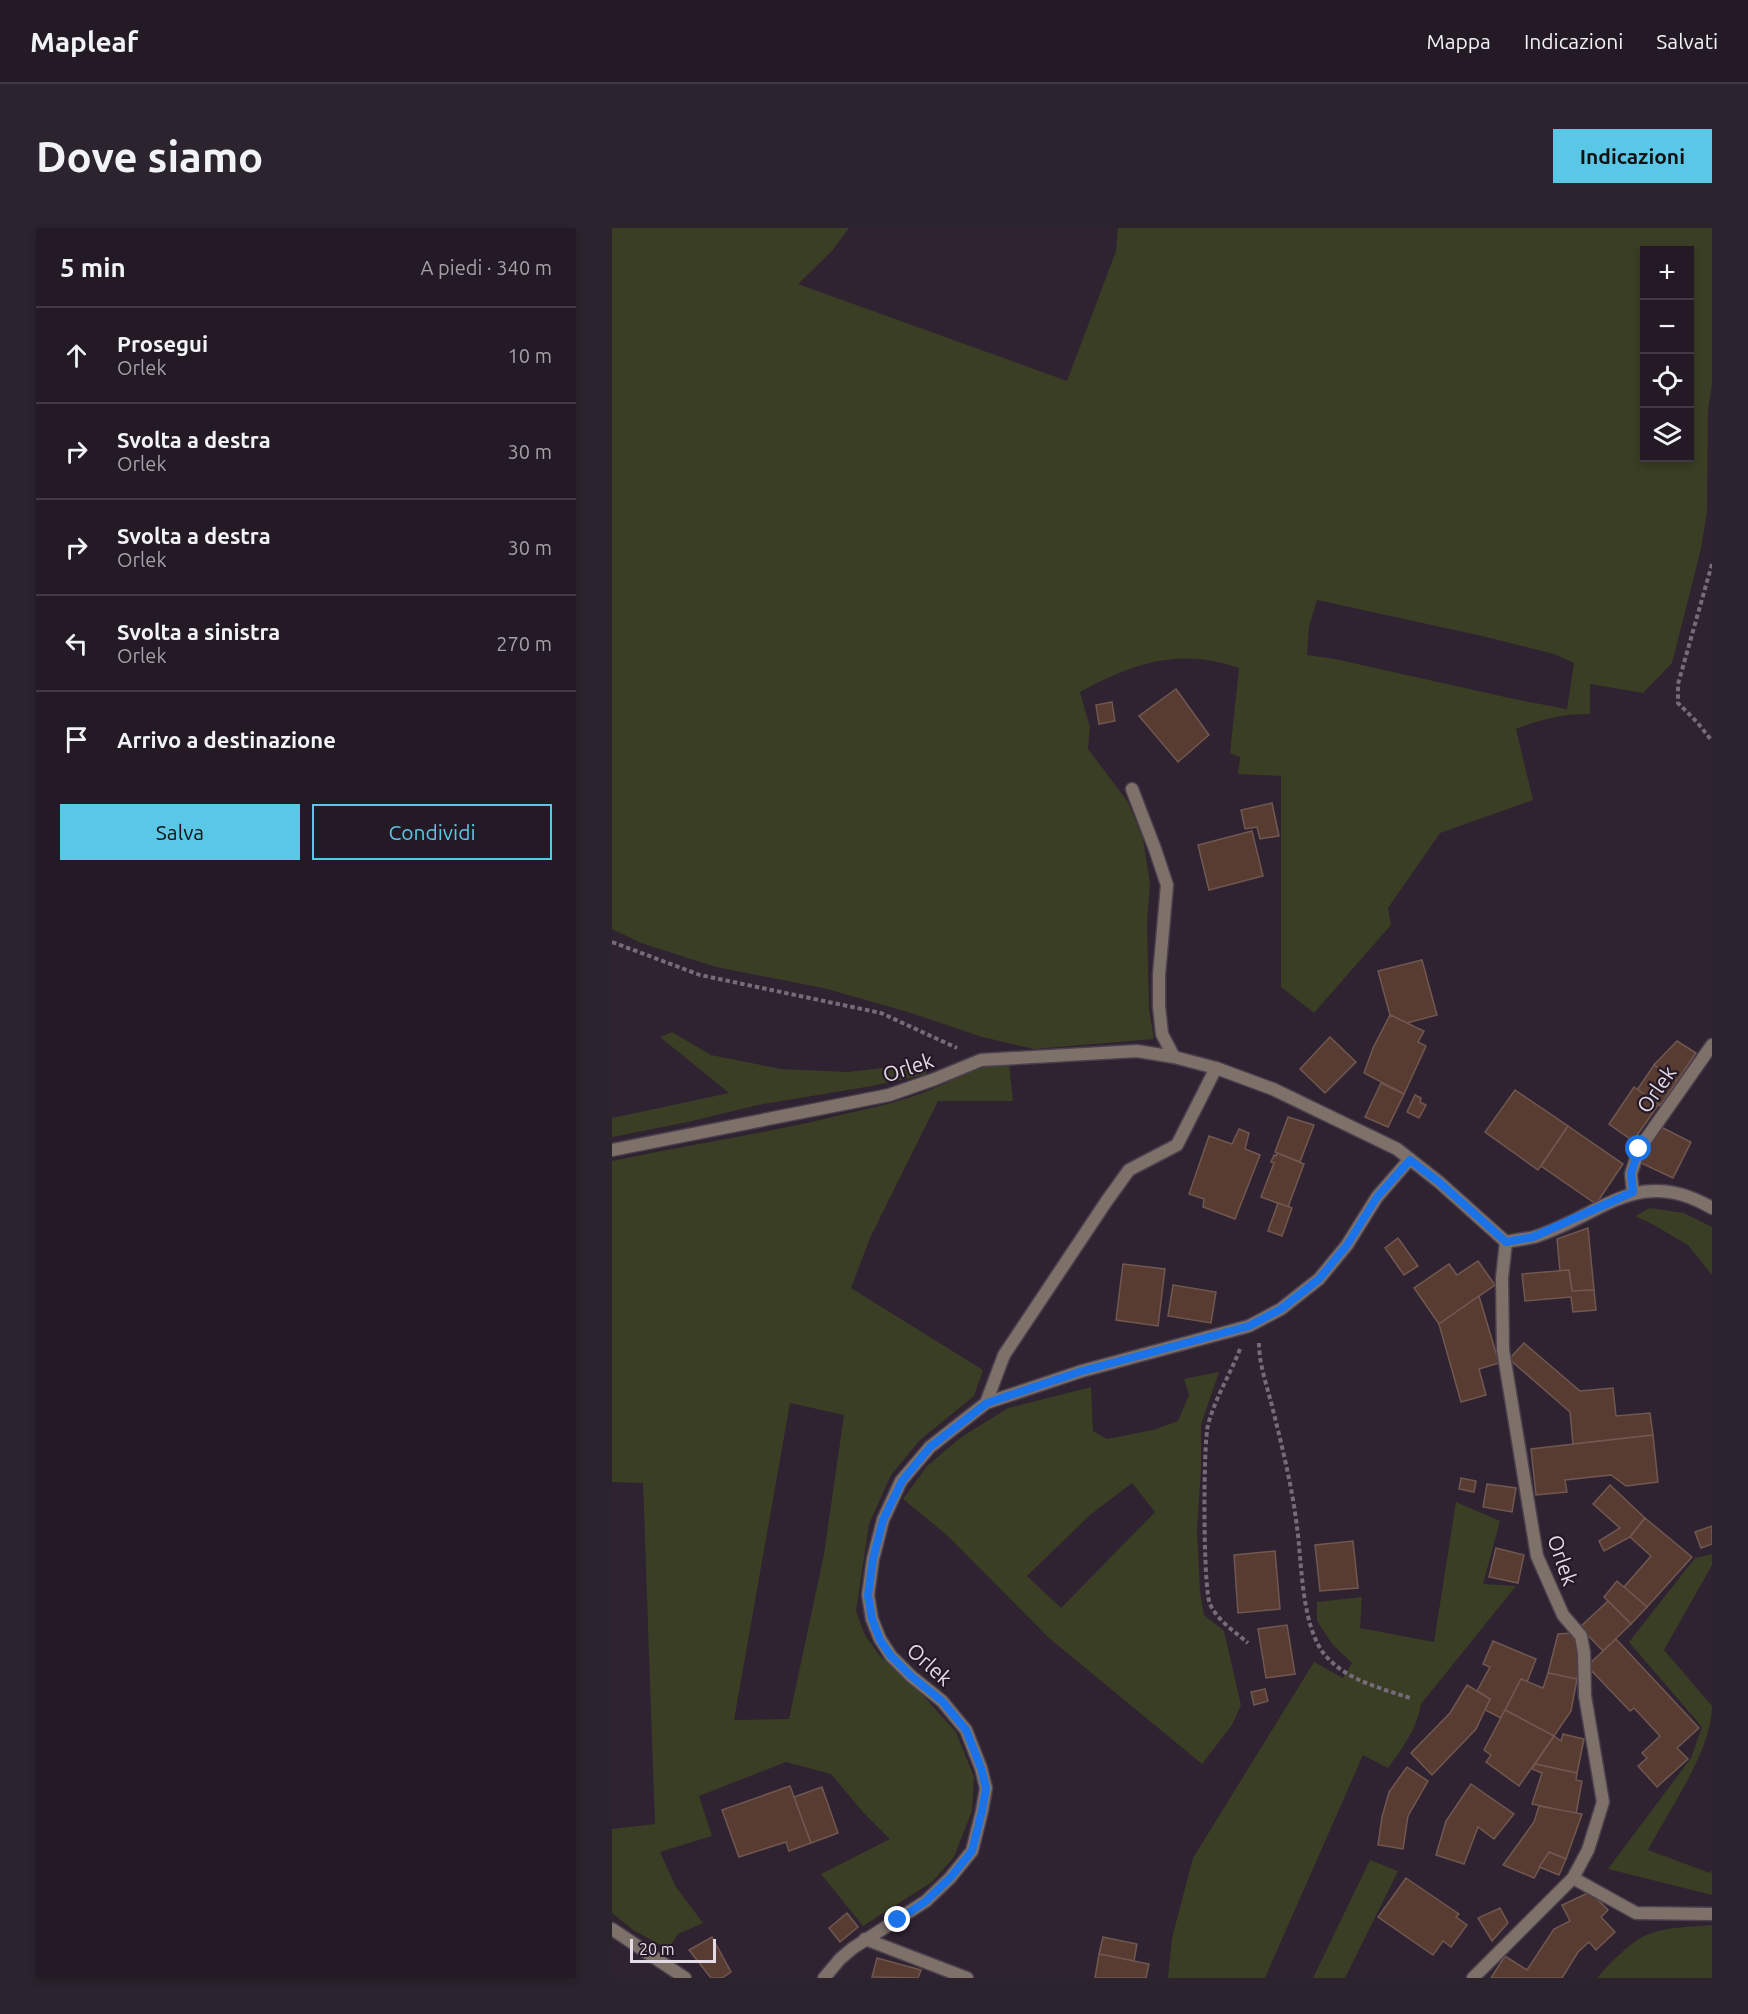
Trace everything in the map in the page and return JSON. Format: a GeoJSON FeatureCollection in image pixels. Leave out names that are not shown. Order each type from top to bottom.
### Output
{"type":"FeatureCollection","features":[{"type":"Feature","properties":{"kind":"street"},"geometry":{"type":"LineString","coordinates":[[1132,789],[1167,885],[1159,975],[1159,1006],[1162,1034],[1174,1057]]}},
{"type":"Feature","properties":{"kind":"street","name":"Orlek"},"geometry":{"type":"LineString","coordinates":[[1633,1192],[1631,1173],[1639,1149],[1712,1045]]}},
{"type":"Feature","properties":{"kind":"street","name":"Orlek"},"geometry":{"type":"LineString","coordinates":[[612,1150],[888,1095],[981,1060],[1137,1051],[1174,1057],[1216,1068],[1273,1089],[1397,1149],[1439,1182],[1506,1242],[1502,1278],[1503,1350],[1537,1556],[1563,1615],[1581,1636],[1584,1653],[1585,1696],[1603,1802],[1588,1850],[1573,1878],[1473,1978]]}},
{"type":"Feature","properties":{"kind":"street"},"geometry":{"type":"LineString","coordinates":[[987,1403],[1004,1355],[1106,1202],[1129,1170],[1177,1145],[1216,1068]]}},
{"type":"Feature","properties":{"kind":"street","name":"Orlek"},"geometry":{"type":"LineString","coordinates":[[824,1978],[840,1959],[865,1939],[926,1901],[950,1878],[972,1851],[986,1788],[966,1730],[942,1701],[891,1656],[880,1640],[872,1619],[868,1595],[873,1559],[883,1520],[902,1481],[930,1447],[987,1403],[1092,1368],[1249,1326],[1281,1309],[1319,1279],[1347,1245],[1377,1197],[1410,1160]]}},
{"type":"Feature","properties":{"kind":"street"},"geometry":{"type":"LineString","coordinates":[[1506,1242],[1533,1237],[1633,1192],[1661,1190],[1695,1198],[1712,1208]]}},
{"type":"Feature","properties":{"kind":"street"},"geometry":{"type":"LineString","coordinates":[[1573,1878],[1636,1913],[1712,1914]]}},
{"type":"Feature","properties":{"kind":"street"},"geometry":{"type":"LineString","coordinates":[[612,1929],[685,1978]]}},
{"type":"Feature","properties":{"kind":"street"},"geometry":{"type":"LineString","coordinates":[[865,1939],[967,1978]]}},
{"type":"Feature","properties":{"kind":"path"},"geometry":{"type":"LineString","coordinates":[[1712,564],[1678,684],[1678,703],[1712,741]]}},
{"type":"Feature","properties":{"kind":"path"},"geometry":{"type":"LineString","coordinates":[[612,942],[700,975],[779,990],[881,1014],[981,1060]]}},
{"type":"Feature","properties":{"kind":"path"},"geometry":{"type":"LineString","coordinates":[[1262,1319],[1258,1346],[1289,1477],[1304,1593],[1314,1635],[1325,1655],[1343,1670],[1364,1683],[1410,1698]]}},
{"type":"Feature","properties":{"kind":"path"},"geometry":{"type":"LineString","coordinates":[[1248,1644],[1220,1619],[1209,1603],[1205,1565],[1205,1488],[1207,1427],[1220,1391],[1249,1326]]}},
{"type":"Feature","properties":{"kind":"green space"},"geometry":{"type":"Polygon","coordinates":[[[612,228],[849,228],[832,251],[798,284],[1067,381],[1116,251],[1118,228],[1712,228],[1712,384],[1708,410],[1707,511],[1701,549],[1672,663],[1643,693],[1590,684],[1590,714],[1552,718],[1516,729],[1533,800],[1440,833],[1388,908],[1391,925],[1314,1013],[1281,987],[1281,776],[1238,774],[1240,757],[1230,753],[1239,668],[1197,659],[1157,661],[1138,666],[1080,692],[1090,727],[1088,749],[1128,802],[1143,839],[1150,883],[1147,922],[1149,1009],[1154,1039],[1034,1049],[982,1037],[908,1012],[823,988],[716,967],[641,943],[612,929],[612,228]],[[1317,600],[1309,627],[1307,655],[1567,709],[1574,663],[1554,654],[1317,600]]]}},
{"type":"Feature","properties":{"kind":"green space"},"geometry":{"type":"Polygon","coordinates":[[[672,1032],[711,1055],[781,1069],[848,1072],[932,1062],[925,1075],[758,1105],[612,1137],[612,1118],[729,1093],[660,1037],[672,1032]]]}},
{"type":"Feature","properties":{"kind":"green space"},"geometry":{"type":"Polygon","coordinates":[[[1009,1063],[1013,1101],[938,1101],[870,1238],[851,1288],[983,1370],[974,1396],[920,1440],[891,1475],[869,1524],[856,1611],[865,1635],[880,1656],[919,1691],[956,1732],[974,1777],[972,1811],[954,1857],[932,1882],[863,1926],[821,1874],[890,1839],[862,1811],[831,1774],[786,1762],[699,1796],[712,1836],[660,1852],[676,1887],[703,1923],[678,1934],[668,1949],[633,1930],[612,1913],[612,1829],[655,1824],[643,1483],[612,1482],[612,1161],[790,1127],[880,1106],[913,1097],[979,1069],[1009,1063]],[[790,1403],[734,1720],[789,1719],[824,1554],[844,1415],[790,1403]]]}},
{"type":"Feature","properties":{"kind":"green space"},"geometry":{"type":"Polygon","coordinates":[[[1650,1208],[1684,1213],[1712,1227],[1712,1275],[1688,1245],[1635,1216],[1650,1208]]]}},
{"type":"Feature","properties":{"kind":"green space"},"geometry":{"type":"Polygon","coordinates":[[[1219,1372],[1201,1425],[1197,1529],[1200,1591],[1204,1615],[1224,1631],[1241,1705],[1232,1725],[1202,1764],[1049,1638],[948,1536],[903,1499],[927,1466],[960,1438],[1008,1408],[1091,1387],[1093,1431],[1107,1439],[1153,1430],[1178,1421],[1189,1395],[1184,1379],[1219,1372]],[[1132,1483],[1090,1515],[1027,1576],[1061,1608],[1155,1512],[1132,1483]]]}},
{"type":"Feature","properties":{"kind":"green space"},"geometry":{"type":"Polygon","coordinates":[[[1456,1502],[1500,1521],[1483,1584],[1516,1586],[1421,1704],[1413,1730],[1388,1768],[1363,1755],[1265,1978],[1168,1978],[1172,1938],[1193,1858],[1314,1662],[1343,1678],[1352,1663],[1333,1645],[1317,1621],[1317,1602],[1362,1597],[1360,1628],[1434,1642],[1456,1502]]]}},
{"type":"Feature","properties":{"kind":"green space"},"geometry":{"type":"Polygon","coordinates":[[[1712,1554],[1712,1565],[1664,1650],[1712,1706],[1710,1723],[1705,1741],[1688,1780],[1648,1850],[1710,1873],[1712,1870],[1712,1895],[1608,1869],[1691,1758],[1702,1727],[1629,1642],[1695,1558],[1712,1554]]]}},
{"type":"Feature","properties":{"kind":"green space"},"geometry":{"type":"Polygon","coordinates":[[[1370,1860],[1398,1871],[1345,1978],[1313,1978],[1370,1860]]]}},
{"type":"Feature","properties":{"kind":"green space"},"geometry":{"type":"Polygon","coordinates":[[[1712,1925],[1712,1978],[1597,1978],[1613,1960],[1647,1935],[1670,1928],[1712,1925]]]}},
{"type":"Feature","properties":{"kind":"building"},"geometry":{"type":"Polygon","coordinates":[[[1176,689],[1209,735],[1178,762],[1139,716],[1176,689]]]}},
{"type":"Feature","properties":{"kind":"building"},"geometry":{"type":"Polygon","coordinates":[[[1112,702],[1115,721],[1099,724],[1096,705],[1112,702]]]}},
{"type":"Feature","properties":{"kind":"building"},"geometry":{"type":"Polygon","coordinates":[[[1272,803],[1279,836],[1260,839],[1257,827],[1245,829],[1241,810],[1272,803]]]}},
{"type":"Feature","properties":{"kind":"building"},"geometry":{"type":"Polygon","coordinates":[[[1252,831],[1263,876],[1209,890],[1198,845],[1252,831]]]}},
{"type":"Feature","properties":{"kind":"building"},"geometry":{"type":"Polygon","coordinates":[[[1422,960],[1437,1015],[1407,1023],[1390,1015],[1378,971],[1422,960]]]}},
{"type":"Feature","properties":{"kind":"building"},"geometry":{"type":"Polygon","coordinates":[[[1390,1015],[1424,1031],[1418,1042],[1426,1046],[1404,1094],[1364,1073],[1373,1048],[1390,1015]]]}},
{"type":"Feature","properties":{"kind":"building"},"geometry":{"type":"Polygon","coordinates":[[[1330,1037],[1356,1062],[1325,1093],[1300,1069],[1330,1037]]]}},
{"type":"Feature","properties":{"kind":"building"},"geometry":{"type":"Polygon","coordinates":[[[1677,1041],[1696,1053],[1677,1081],[1654,1065],[1677,1041]]]}},
{"type":"Feature","properties":{"kind":"building"},"geometry":{"type":"Polygon","coordinates":[[[1654,1065],[1677,1081],[1660,1106],[1637,1090],[1654,1065]]]}},
{"type":"Feature","properties":{"kind":"building"},"geometry":{"type":"Polygon","coordinates":[[[1381,1083],[1404,1094],[1388,1127],[1365,1117],[1381,1083]]]}},
{"type":"Feature","properties":{"kind":"building"},"geometry":{"type":"Polygon","coordinates":[[[1634,1087],[1659,1104],[1633,1141],[1609,1124],[1634,1087]]]}},
{"type":"Feature","properties":{"kind":"building"},"geometry":{"type":"Polygon","coordinates":[[[1515,1090],[1568,1126],[1538,1170],[1485,1132],[1515,1090]]]}},
{"type":"Feature","properties":{"kind":"building"},"geometry":{"type":"Polygon","coordinates":[[[1415,1095],[1421,1098],[1420,1102],[1426,1105],[1419,1118],[1407,1112],[1415,1095]]]}},
{"type":"Feature","properties":{"kind":"building"},"geometry":{"type":"Polygon","coordinates":[[[1288,1117],[1314,1125],[1300,1162],[1275,1152],[1288,1117]]]}},
{"type":"Feature","properties":{"kind":"building"},"geometry":{"type":"Polygon","coordinates":[[[1568,1126],[1623,1164],[1596,1204],[1541,1166],[1568,1126]]]}},
{"type":"Feature","properties":{"kind":"building"},"geometry":{"type":"Polygon","coordinates":[[[1659,1126],[1691,1142],[1673,1178],[1641,1163],[1659,1126]]]}},
{"type":"Feature","properties":{"kind":"building"},"geometry":{"type":"Polygon","coordinates":[[[1239,1129],[1249,1133],[1245,1149],[1260,1155],[1235,1219],[1203,1207],[1204,1199],[1189,1194],[1209,1136],[1232,1144],[1239,1129]]]}},
{"type":"Feature","properties":{"kind":"building"},"geometry":{"type":"Polygon","coordinates":[[[1277,1153],[1304,1164],[1288,1207],[1261,1197],[1274,1163],[1271,1162],[1277,1153]]]}},
{"type":"Feature","properties":{"kind":"building"},"geometry":{"type":"Polygon","coordinates":[[[1278,1203],[1292,1208],[1282,1236],[1268,1231],[1278,1203]]]}},
{"type":"Feature","properties":{"kind":"building"},"geometry":{"type":"Polygon","coordinates":[[[1588,1228],[1594,1290],[1572,1291],[1569,1270],[1560,1271],[1557,1239],[1588,1228]]]}},
{"type":"Feature","properties":{"kind":"building"},"geometry":{"type":"Polygon","coordinates":[[[1398,1238],[1418,1266],[1404,1275],[1385,1248],[1398,1238]]]}},
{"type":"Feature","properties":{"kind":"building"},"geometry":{"type":"Polygon","coordinates":[[[1478,1261],[1495,1285],[1439,1324],[1414,1288],[1449,1264],[1457,1275],[1478,1261]]]}},
{"type":"Feature","properties":{"kind":"building"},"geometry":{"type":"Polygon","coordinates":[[[1123,1264],[1165,1269],[1158,1326],[1116,1320],[1123,1264]]]}},
{"type":"Feature","properties":{"kind":"building"},"geometry":{"type":"Polygon","coordinates":[[[1569,1270],[1572,1291],[1594,1290],[1596,1310],[1573,1312],[1571,1297],[1525,1301],[1522,1274],[1569,1270]]]}},
{"type":"Feature","properties":{"kind":"building"},"geometry":{"type":"Polygon","coordinates":[[[1173,1285],[1216,1292],[1211,1323],[1168,1316],[1173,1285]]]}},
{"type":"Feature","properties":{"kind":"building"},"geometry":{"type":"Polygon","coordinates":[[[1479,1296],[1499,1363],[1479,1369],[1486,1395],[1461,1402],[1439,1324],[1479,1296]]]}},
{"type":"Feature","properties":{"kind":"building"},"geometry":{"type":"Polygon","coordinates":[[[1524,1343],[1580,1391],[1613,1388],[1616,1416],[1650,1413],[1653,1435],[1573,1444],[1570,1412],[1509,1359],[1524,1343]]]}},
{"type":"Feature","properties":{"kind":"building"},"geometry":{"type":"Polygon","coordinates":[[[1653,1435],[1658,1482],[1626,1486],[1611,1475],[1565,1480],[1567,1492],[1536,1495],[1531,1449],[1653,1435]]]}},
{"type":"Feature","properties":{"kind":"building"},"geometry":{"type":"Polygon","coordinates":[[[1461,1478],[1476,1481],[1474,1492],[1459,1489],[1461,1478]]]}},
{"type":"Feature","properties":{"kind":"building"},"geometry":{"type":"Polygon","coordinates":[[[1487,1484],[1516,1488],[1512,1512],[1483,1507],[1487,1484]]]}},
{"type":"Feature","properties":{"kind":"building"},"geometry":{"type":"Polygon","coordinates":[[[1610,1485],[1645,1518],[1630,1537],[1604,1551],[1599,1541],[1620,1528],[1593,1504],[1610,1485]]]}},
{"type":"Feature","properties":{"kind":"building"},"geometry":{"type":"Polygon","coordinates":[[[1645,1518],[1692,1557],[1647,1607],[1624,1587],[1651,1556],[1630,1537],[1645,1518]]]}},
{"type":"Feature","properties":{"kind":"building"},"geometry":{"type":"Polygon","coordinates":[[[1712,1526],[1712,1544],[1701,1548],[1695,1532],[1712,1526]]]}},
{"type":"Feature","properties":{"kind":"building"},"geometry":{"type":"Polygon","coordinates":[[[1353,1541],[1358,1588],[1320,1591],[1315,1545],[1353,1541]]]}},
{"type":"Feature","properties":{"kind":"building"},"geometry":{"type":"Polygon","coordinates":[[[1496,1548],[1524,1555],[1518,1583],[1489,1577],[1496,1548]]]}},
{"type":"Feature","properties":{"kind":"building"},"geometry":{"type":"Polygon","coordinates":[[[1275,1551],[1280,1609],[1238,1613],[1234,1555],[1275,1551]]]}},
{"type":"Feature","properties":{"kind":"building"},"geometry":{"type":"Polygon","coordinates":[[[1617,1581],[1647,1607],[1631,1624],[1604,1597],[1617,1581]]]}},
{"type":"Feature","properties":{"kind":"building"},"geometry":{"type":"Polygon","coordinates":[[[1608,1601],[1631,1624],[1603,1651],[1580,1627],[1608,1601]]]}},
{"type":"Feature","properties":{"kind":"building"},"geometry":{"type":"Polygon","coordinates":[[[1287,1625],[1295,1674],[1266,1678],[1258,1629],[1287,1625]]]}},
{"type":"Feature","properties":{"kind":"building"},"geometry":{"type":"Polygon","coordinates":[[[1571,1633],[1582,1654],[1577,1679],[1548,1673],[1558,1634],[1571,1633]]]}},
{"type":"Feature","properties":{"kind":"building"},"geometry":{"type":"Polygon","coordinates":[[[1616,1639],[1699,1728],[1677,1748],[1688,1759],[1657,1787],[1638,1766],[1647,1758],[1642,1753],[1660,1736],[1634,1708],[1630,1711],[1587,1666],[1616,1639]]]}},
{"type":"Feature","properties":{"kind":"building"},"geometry":{"type":"Polygon","coordinates":[[[1493,1641],[1536,1659],[1527,1682],[1521,1679],[1501,1718],[1485,1710],[1490,1699],[1477,1691],[1490,1667],[1483,1664],[1493,1641]]]}},
{"type":"Feature","properties":{"kind":"building"},"geometry":{"type":"Polygon","coordinates":[[[1548,1673],[1577,1679],[1571,1711],[1554,1736],[1505,1710],[1521,1679],[1543,1688],[1548,1673]]]}},
{"type":"Feature","properties":{"kind":"building"},"geometry":{"type":"Polygon","coordinates":[[[1467,1685],[1490,1699],[1476,1729],[1432,1775],[1411,1753],[1450,1713],[1467,1685]]]}},
{"type":"Feature","properties":{"kind":"building"},"geometry":{"type":"Polygon","coordinates":[[[1265,1689],[1268,1701],[1254,1705],[1251,1692],[1265,1689]]]}},
{"type":"Feature","properties":{"kind":"building"},"geometry":{"type":"Polygon","coordinates":[[[1505,1710],[1554,1736],[1519,1786],[1486,1762],[1491,1755],[1484,1750],[1505,1710]]]}},
{"type":"Feature","properties":{"kind":"building"},"geometry":{"type":"Polygon","coordinates":[[[1563,1734],[1584,1739],[1577,1773],[1535,1764],[1554,1736],[1561,1741],[1563,1734]]]}},
{"type":"Feature","properties":{"kind":"building"},"geometry":{"type":"Polygon","coordinates":[[[1535,1764],[1577,1773],[1576,1780],[1582,1781],[1576,1814],[1532,1804],[1542,1773],[1532,1769],[1535,1764]]]}},
{"type":"Feature","properties":{"kind":"building"},"geometry":{"type":"Polygon","coordinates":[[[1407,1767],[1428,1781],[1408,1816],[1403,1849],[1378,1845],[1389,1792],[1407,1767]]]}},
{"type":"Feature","properties":{"kind":"building"},"geometry":{"type":"Polygon","coordinates":[[[1471,1784],[1514,1814],[1494,1839],[1478,1827],[1464,1864],[1436,1855],[1446,1821],[1471,1784]]]}},
{"type":"Feature","properties":{"kind":"building"},"geometry":{"type":"Polygon","coordinates":[[[790,1786],[811,1843],[789,1851],[786,1842],[739,1857],[722,1810],[790,1786]]]}},
{"type":"Feature","properties":{"kind":"building"},"geometry":{"type":"Polygon","coordinates":[[[822,1787],[838,1833],[811,1843],[794,1797],[822,1787]]]}},
{"type":"Feature","properties":{"kind":"building"},"geometry":{"type":"Polygon","coordinates":[[[1539,1806],[1582,1814],[1566,1859],[1549,1852],[1534,1878],[1503,1865],[1534,1822],[1539,1806]]]}},
{"type":"Feature","properties":{"kind":"building"},"geometry":{"type":"Polygon","coordinates":[[[1549,1852],[1566,1859],[1559,1875],[1539,1867],[1549,1852]]]}},
{"type":"Feature","properties":{"kind":"building"},"geometry":{"type":"Polygon","coordinates":[[[1406,1878],[1459,1914],[1456,1917],[1467,1925],[1451,1947],[1443,1941],[1433,1955],[1378,1917],[1406,1878]]]}},
{"type":"Feature","properties":{"kind":"building"},"geometry":{"type":"Polygon","coordinates":[[[1590,1892],[1608,1910],[1601,1917],[1615,1932],[1596,1950],[1589,1942],[1578,1952],[1562,1978],[1491,1978],[1505,1956],[1527,1970],[1554,1929],[1570,1921],[1562,1905],[1590,1892]]]}},
{"type":"Feature","properties":{"kind":"building"},"geometry":{"type":"Polygon","coordinates":[[[1500,1908],[1508,1923],[1492,1941],[1478,1918],[1500,1908]]]}},
{"type":"Feature","properties":{"kind":"building"},"geometry":{"type":"Polygon","coordinates":[[[847,1913],[858,1927],[840,1942],[829,1928],[847,1913]]]}},
{"type":"Feature","properties":{"kind":"building"},"geometry":{"type":"Polygon","coordinates":[[[712,1937],[731,1972],[722,1978],[711,1978],[689,1950],[712,1937]]]}},
{"type":"Feature","properties":{"kind":"building"},"geometry":{"type":"Polygon","coordinates":[[[1103,1937],[1137,1944],[1134,1961],[1099,1954],[1103,1937]]]}},
{"type":"Feature","properties":{"kind":"building"},"geometry":{"type":"Polygon","coordinates":[[[1099,1954],[1149,1964],[1146,1978],[1095,1978],[1099,1954]]]}},
{"type":"Feature","properties":{"kind":"building"},"geometry":{"type":"Polygon","coordinates":[[[877,1958],[921,1970],[918,1978],[872,1977],[877,1958]]]}},
{"type":"Feature","properties":{"kind":"route"},"geometry":{"type":"LineString","coordinates":[[898,1920],[926,1901],[950,1878],[972,1851],[986,1788],[966,1730],[942,1701],[891,1656],[880,1640],[872,1619],[868,1595],[873,1559],[883,1520],[902,1481],[930,1447],[987,1403],[1082,1371],[1249,1326],[1281,1309],[1319,1279],[1347,1245],[1377,1197],[1410,1160],[1439,1182],[1506,1242],[1533,1237],[1633,1192],[1631,1173],[1639,1149]]}}]}
